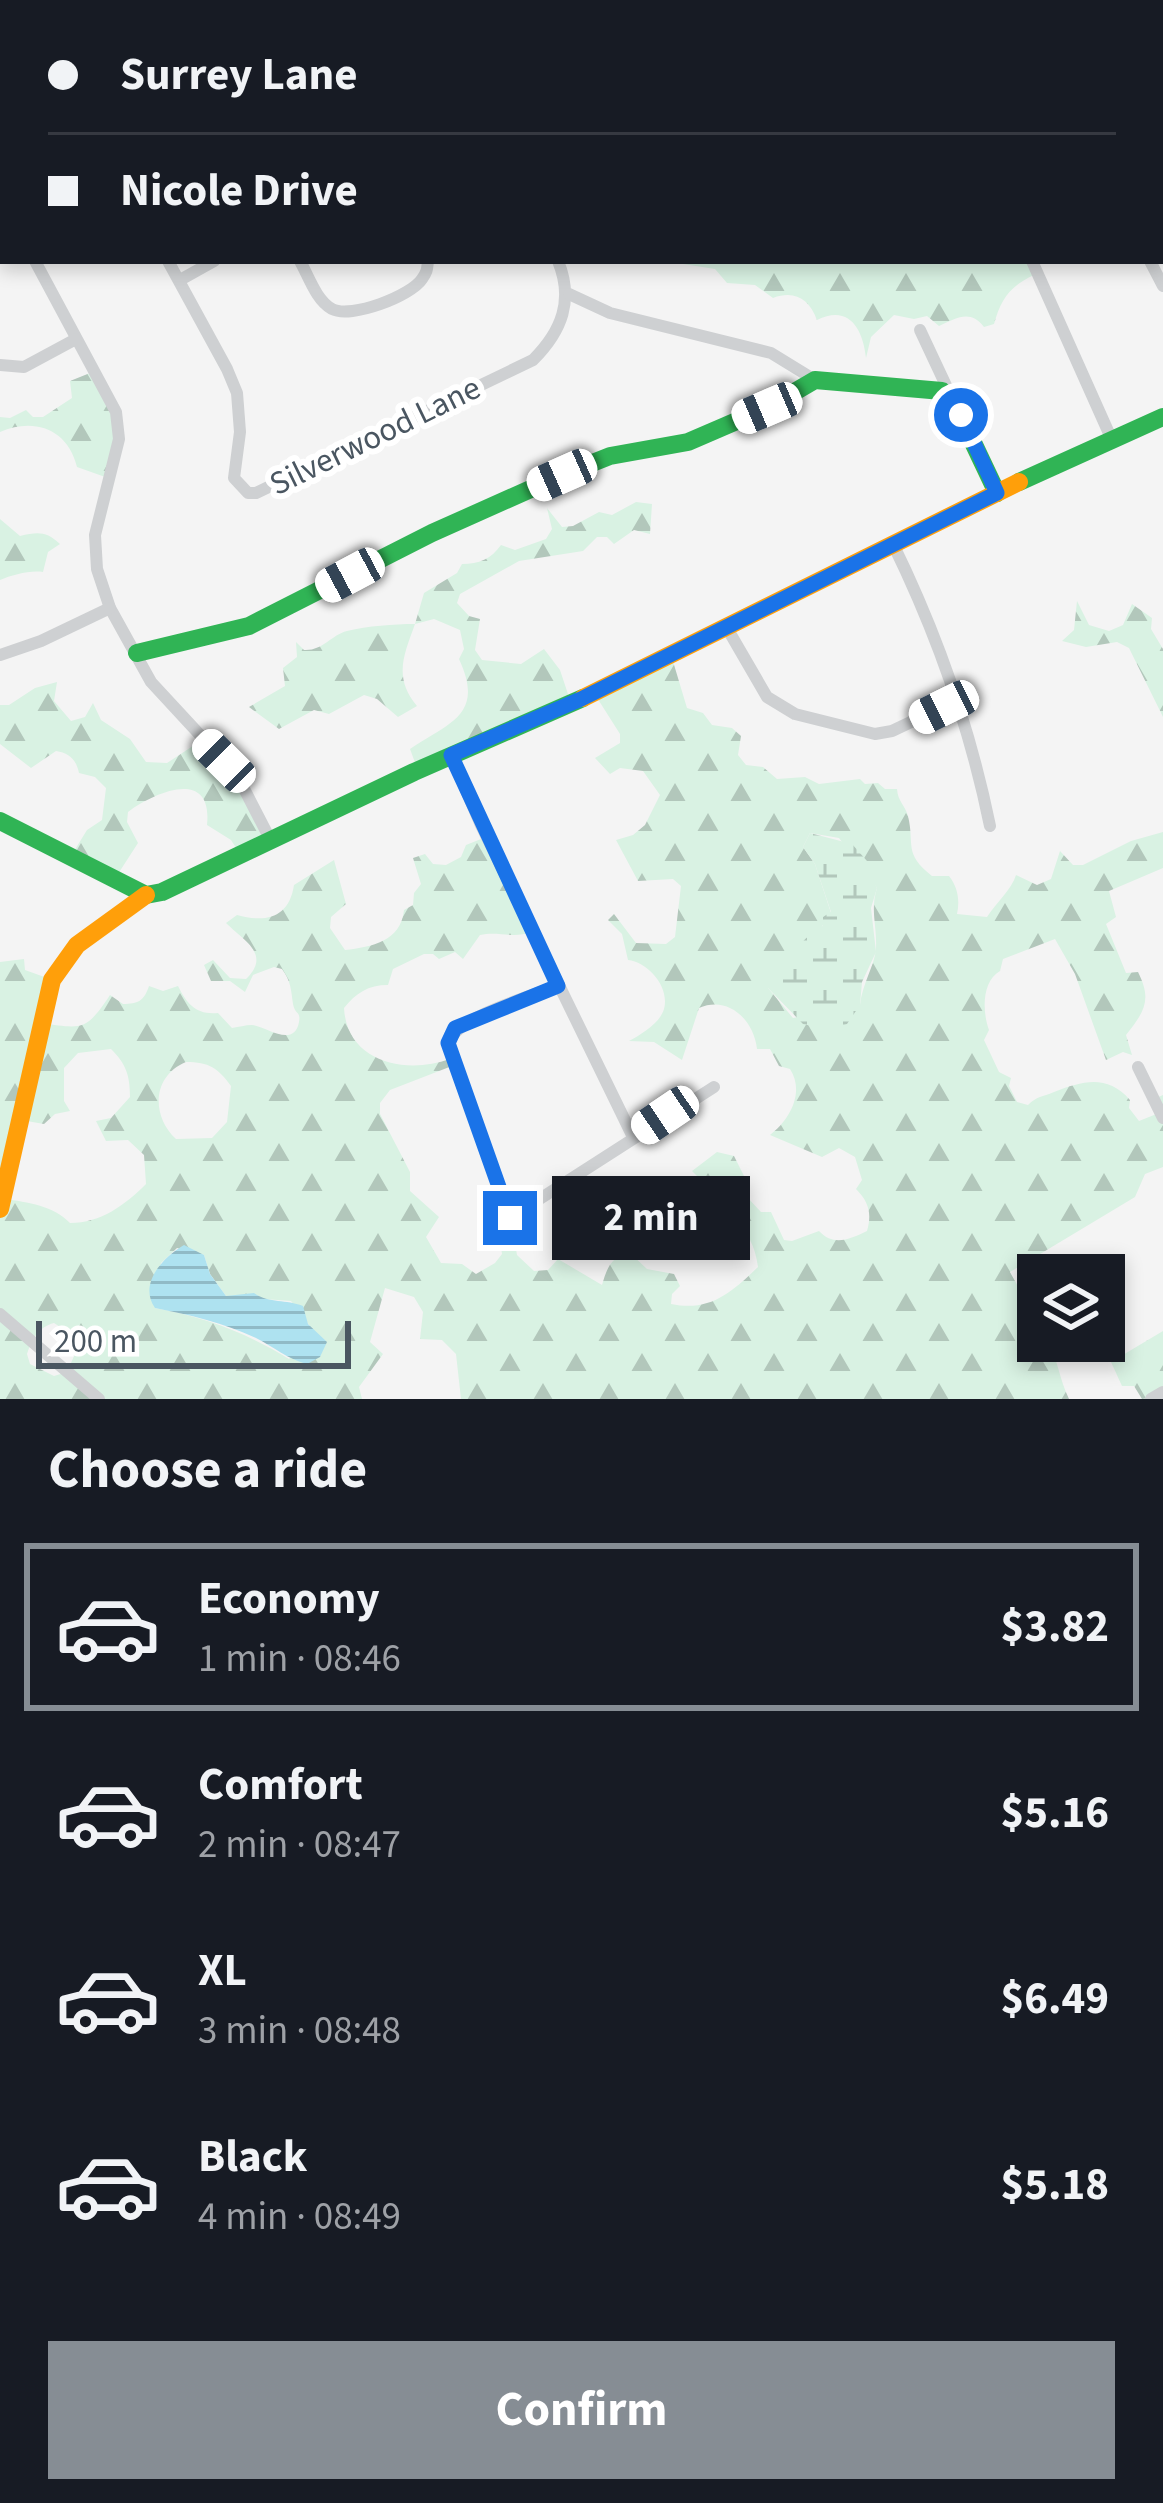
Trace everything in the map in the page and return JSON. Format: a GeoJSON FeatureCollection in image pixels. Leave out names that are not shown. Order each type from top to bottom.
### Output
{"type":"FeatureCollection","features":[{"type":"Feature","properties":{"kind":"street"},"geometry":{"type":"LineString","coordinates":[[36,264],[111,397],[118,426],[116,454],[95,536],[97,568],[110,608],[151,682],[237,776],[271,841]]}},
{"type":"Feature","properties":{"kind":"street","name":"Silverwood Lane"},"geometry":{"type":"LineString","coordinates":[[170,264],[237,393],[240,432],[234,478],[248,493],[533,359],[557,330],[568,294]]}},
{"type":"Feature","properties":{"kind":"street"},"geometry":{"type":"LineString","coordinates":[[180,280],[209,264]]}},
{"type":"Feature","properties":{"kind":"street"},"geometry":{"type":"LineString","coordinates":[[302,264],[330,308],[351,313],[415,287],[427,264]]}},
{"type":"Feature","properties":{"kind":"street"},"geometry":{"type":"LineString","coordinates":[[559,264],[568,294],[610,313],[770,353],[815,380],[930,388],[952,400]]}},
{"type":"Feature","properties":{"kind":"street"},"geometry":{"type":"LineString","coordinates":[[1033,264],[1112,440]]}},
{"type":"Feature","properties":{"kind":"street"},"geometry":{"type":"LineString","coordinates":[[920,330],[997,493]]}},
{"type":"Feature","properties":{"kind":"street"},"geometry":{"type":"LineString","coordinates":[[0,364],[23,367],[76,339]]}},
{"type":"Feature","properties":{"kind":"street"},"geometry":{"type":"LineString","coordinates":[[137,653],[249,626],[432,533],[562,475],[610,455],[688,442],[767,408],[815,380]]}},
{"type":"Feature","properties":{"kind":"street"},"geometry":{"type":"LineString","coordinates":[[0,1209],[52,980],[77,946],[146,895],[162,892],[581,699],[997,493],[1163,417]]}},
{"type":"Feature","properties":{"kind":"street"},"geometry":{"type":"LineString","coordinates":[[893,544],[936,637],[980,776],[990,826]]}},
{"type":"Feature","properties":{"kind":"street"},"geometry":{"type":"LineString","coordinates":[[0,655],[110,608]]}},
{"type":"Feature","properties":{"kind":"street"},"geometry":{"type":"LineString","coordinates":[[727,628],[767,697],[795,714],[875,734],[955,701]]}},
{"type":"Feature","properties":{"kind":"street"},"geometry":{"type":"LineString","coordinates":[[451,755],[633,1137]]}},
{"type":"Feature","properties":{"kind":"street"},"geometry":{"type":"LineString","coordinates":[[0,820],[146,895]]}},
{"type":"Feature","properties":{"kind":"street"},"geometry":{"type":"LineString","coordinates":[[558,986],[455,1028],[448,1043],[510,1218],[714,1087]]}},
{"type":"Feature","properties":{"kind":"street"},"geometry":{"type":"LineString","coordinates":[[1138,1067],[1163,1118]]}},
{"type":"Feature","properties":{"kind":"street"},"geometry":{"type":"LineString","coordinates":[[0,1314],[99,1399]]}},
{"type":"Feature","properties":{"kind":"street"},"geometry":{"type":"LineString","coordinates":[[1151,1399],[1163,1392]]}},
{"type":"Feature","properties":{"kind":"green space"},"geometry":{"type":"Polygon","coordinates":[[[683,264],[1030,264],[1034,275],[1008,294],[994,324],[984,327],[974,318],[963,317],[939,326],[927,316],[894,315],[871,337],[866,358],[858,329],[846,317],[817,320],[800,298],[773,298],[755,285],[727,283],[715,269],[683,264]]]}},
{"type":"Feature","properties":{"kind":"green space"},"geometry":{"type":"Polygon","coordinates":[[[95,371],[118,424],[108,478],[77,467],[66,443],[48,430],[25,426],[0,432],[0,417],[26,410],[33,417],[43,417],[72,398],[70,381],[95,371]]]}},
{"type":"Feature","properties":{"kind":"green space"},"geometry":{"type":"Polygon","coordinates":[[[636,502],[652,504],[650,534],[634,530],[614,544],[607,537],[597,537],[583,551],[519,561],[460,594],[457,603],[469,616],[480,619],[475,650],[482,660],[521,664],[544,649],[560,670],[571,703],[417,768],[410,749],[459,715],[468,693],[459,659],[464,649],[460,630],[434,619],[415,624],[424,593],[457,573],[462,564],[484,560],[501,545],[515,550],[546,539],[552,529],[547,508],[562,527],[599,512],[612,515],[636,502]]]}},
{"type":"Feature","properties":{"kind":"green space"},"geometry":{"type":"Polygon","coordinates":[[[0,519],[20,536],[42,534],[60,544],[48,552],[43,572],[0,580],[0,519]]]}},
{"type":"Feature","properties":{"kind":"green space"},"geometry":{"type":"Polygon","coordinates":[[[1077,601],[1089,625],[1109,631],[1123,625],[1132,604],[1152,618],[1151,629],[1163,649],[1163,717],[1129,648],[1117,642],[1086,647],[1062,641],[1074,630],[1077,601]]]}},
{"type":"Feature","properties":{"kind":"green space"},"geometry":{"type":"Polygon","coordinates":[[[415,624],[403,675],[417,706],[398,717],[377,699],[364,695],[329,714],[314,710],[279,729],[249,707],[285,686],[283,668],[297,657],[296,642],[311,650],[347,631],[415,624]]]}},
{"type":"Feature","properties":{"kind":"green space"},"geometry":{"type":"Polygon","coordinates":[[[672,658],[687,708],[741,736],[738,755],[746,765],[763,767],[777,779],[805,777],[819,784],[860,779],[897,789],[908,816],[914,855],[932,876],[949,876],[957,894],[957,914],[987,917],[1016,875],[1037,885],[1051,879],[1060,851],[1073,865],[1083,865],[1131,841],[1163,832],[1163,868],[1109,891],[1116,917],[1106,924],[1126,973],[1138,972],[1145,990],[1142,1012],[1126,1035],[1132,1055],[1123,1052],[1106,1060],[1075,974],[1055,939],[1003,959],[985,997],[989,1030],[984,1040],[999,1072],[1011,1078],[1009,1086],[1017,1102],[1028,1105],[1075,1085],[1103,1083],[1130,1100],[1129,1108],[1139,1121],[1159,1113],[1154,1099],[1163,1095],[1163,1167],[1145,1174],[1135,1197],[1040,1254],[1017,1254],[1017,1268],[1010,1272],[1017,1285],[1017,1362],[1056,1362],[1069,1399],[461,1399],[456,1354],[442,1340],[420,1339],[423,1312],[414,1297],[385,1288],[370,1342],[383,1354],[359,1387],[362,1399],[0,1399],[0,962],[24,959],[25,970],[50,979],[41,1023],[82,1025],[110,995],[123,1004],[133,1003],[143,998],[149,986],[163,991],[178,986],[193,1007],[218,1013],[232,1028],[252,1025],[291,1034],[299,1016],[282,969],[253,975],[245,992],[230,981],[211,981],[204,965],[213,960],[230,978],[246,979],[256,955],[226,923],[237,915],[266,918],[281,911],[294,885],[334,860],[346,904],[331,917],[330,928],[345,950],[375,944],[397,929],[421,884],[413,858],[425,854],[433,864],[446,865],[461,857],[466,845],[486,837],[532,932],[480,935],[463,959],[455,952],[439,959],[424,954],[393,969],[388,985],[363,991],[344,1008],[356,1041],[381,1060],[415,1065],[450,1059],[452,1066],[390,1090],[380,1103],[380,1114],[410,1172],[410,1191],[439,1217],[426,1237],[441,1263],[462,1264],[476,1274],[495,1263],[501,1247],[510,1240],[505,1225],[514,1217],[520,1235],[515,1243],[517,1255],[534,1271],[548,1270],[558,1259],[602,1285],[611,1264],[630,1253],[647,1269],[674,1274],[680,1286],[671,1304],[709,1303],[758,1267],[742,1226],[692,1171],[717,1152],[734,1156],[746,1180],[747,1197],[761,1212],[771,1212],[784,1240],[819,1231],[842,1240],[867,1231],[869,1214],[856,1189],[862,1180],[855,1157],[839,1148],[822,1157],[770,1135],[793,1105],[794,1078],[790,1069],[779,1066],[770,1049],[757,1049],[751,1029],[738,1013],[720,1005],[699,1008],[682,1060],[654,1042],[629,1041],[659,1019],[664,992],[650,971],[628,960],[622,934],[608,920],[614,914],[636,943],[666,944],[675,937],[681,886],[673,879],[638,881],[616,840],[645,825],[660,795],[643,771],[620,768],[610,774],[595,758],[620,743],[620,734],[594,693],[672,658]],[[810,833],[803,847],[815,864],[831,913],[768,988],[793,1018],[860,1005],[876,948],[877,888],[839,838],[810,833]],[[111,1049],[78,1053],[64,1068],[64,1101],[70,1111],[55,1114],[44,1124],[21,1120],[4,1199],[48,1209],[70,1223],[112,1211],[146,1184],[144,1155],[128,1140],[106,1141],[96,1121],[111,1118],[130,1097],[124,1065],[111,1049]],[[186,1062],[161,1086],[162,1119],[176,1139],[212,1138],[227,1122],[231,1086],[217,1070],[186,1062]],[[177,1248],[161,1263],[155,1308],[225,1327],[289,1359],[313,1330],[291,1301],[226,1296],[210,1274],[204,1255],[177,1248]],[[54,1323],[36,1335],[27,1354],[30,1364],[54,1376],[67,1372],[78,1347],[74,1336],[54,1323]]]}},
{"type":"Feature","properties":{"kind":"green space"},"geometry":{"type":"Polygon","coordinates":[[[57,682],[54,701],[71,721],[85,717],[93,703],[101,720],[130,739],[146,762],[167,763],[202,740],[235,774],[269,838],[240,854],[231,840],[207,825],[201,796],[180,789],[153,797],[128,812],[127,822],[138,843],[116,877],[71,856],[87,830],[102,820],[106,788],[95,777],[79,773],[65,753],[56,751],[31,768],[0,744],[0,705],[57,682]]]}},
{"type":"Feature","properties":{"kind":"green space"},"geometry":{"type":"Polygon","coordinates":[[[810,833],[852,844],[867,861],[877,888],[871,908],[876,952],[862,982],[860,1005],[847,1024],[829,1030],[803,1024],[767,987],[777,968],[823,926],[823,917],[831,912],[815,864],[803,847],[810,833]]]}},
{"type":"Feature","properties":{"kind":"green space"},"geometry":{"type":"Polygon","coordinates":[[[1163,1331],[1163,1396],[1142,1399],[1134,1386],[1122,1386],[1111,1362],[1125,1362],[1125,1354],[1163,1331]]]}},
{"type":"Feature","properties":{"kind":"water"},"geometry":{"type":"Polygon","coordinates":[[[184,1245],[204,1255],[210,1274],[226,1296],[254,1293],[303,1306],[308,1324],[327,1342],[320,1357],[307,1364],[232,1328],[155,1308],[149,1290],[155,1272],[184,1245]]]}},
{"type":"Feature","properties":{"kind":"traffic: fast"},"geometry":{"type":"LineString","coordinates":[[137,653],[249,626],[432,533],[562,475],[610,456],[688,442],[767,408],[815,380],[942,391],[960,415],[997,493]]}},
{"type":"Feature","properties":{"kind":"traffic: fast"},"geometry":{"type":"LineString","coordinates":[[1019,482],[1163,417]]}},
{"type":"Feature","properties":{"kind":"traffic: fast"},"geometry":{"type":"LineString","coordinates":[[0,821],[146,895],[162,892],[583,698]]}},
{"type":"Feature","properties":{"kind":"traffic: slow"},"geometry":{"type":"LineString","coordinates":[[583,698],[1019,482]]}},
{"type":"Feature","properties":{"kind":"traffic: slow"},"geometry":{"type":"LineString","coordinates":[[0,1209],[52,980],[77,945],[146,895]]}},
{"type":"Feature","properties":{"kind":"route"},"geometry":{"type":"LineString","coordinates":[[510,1218],[448,1043],[455,1028],[558,986],[451,755],[581,699],[997,493],[961,415]]}}]}
